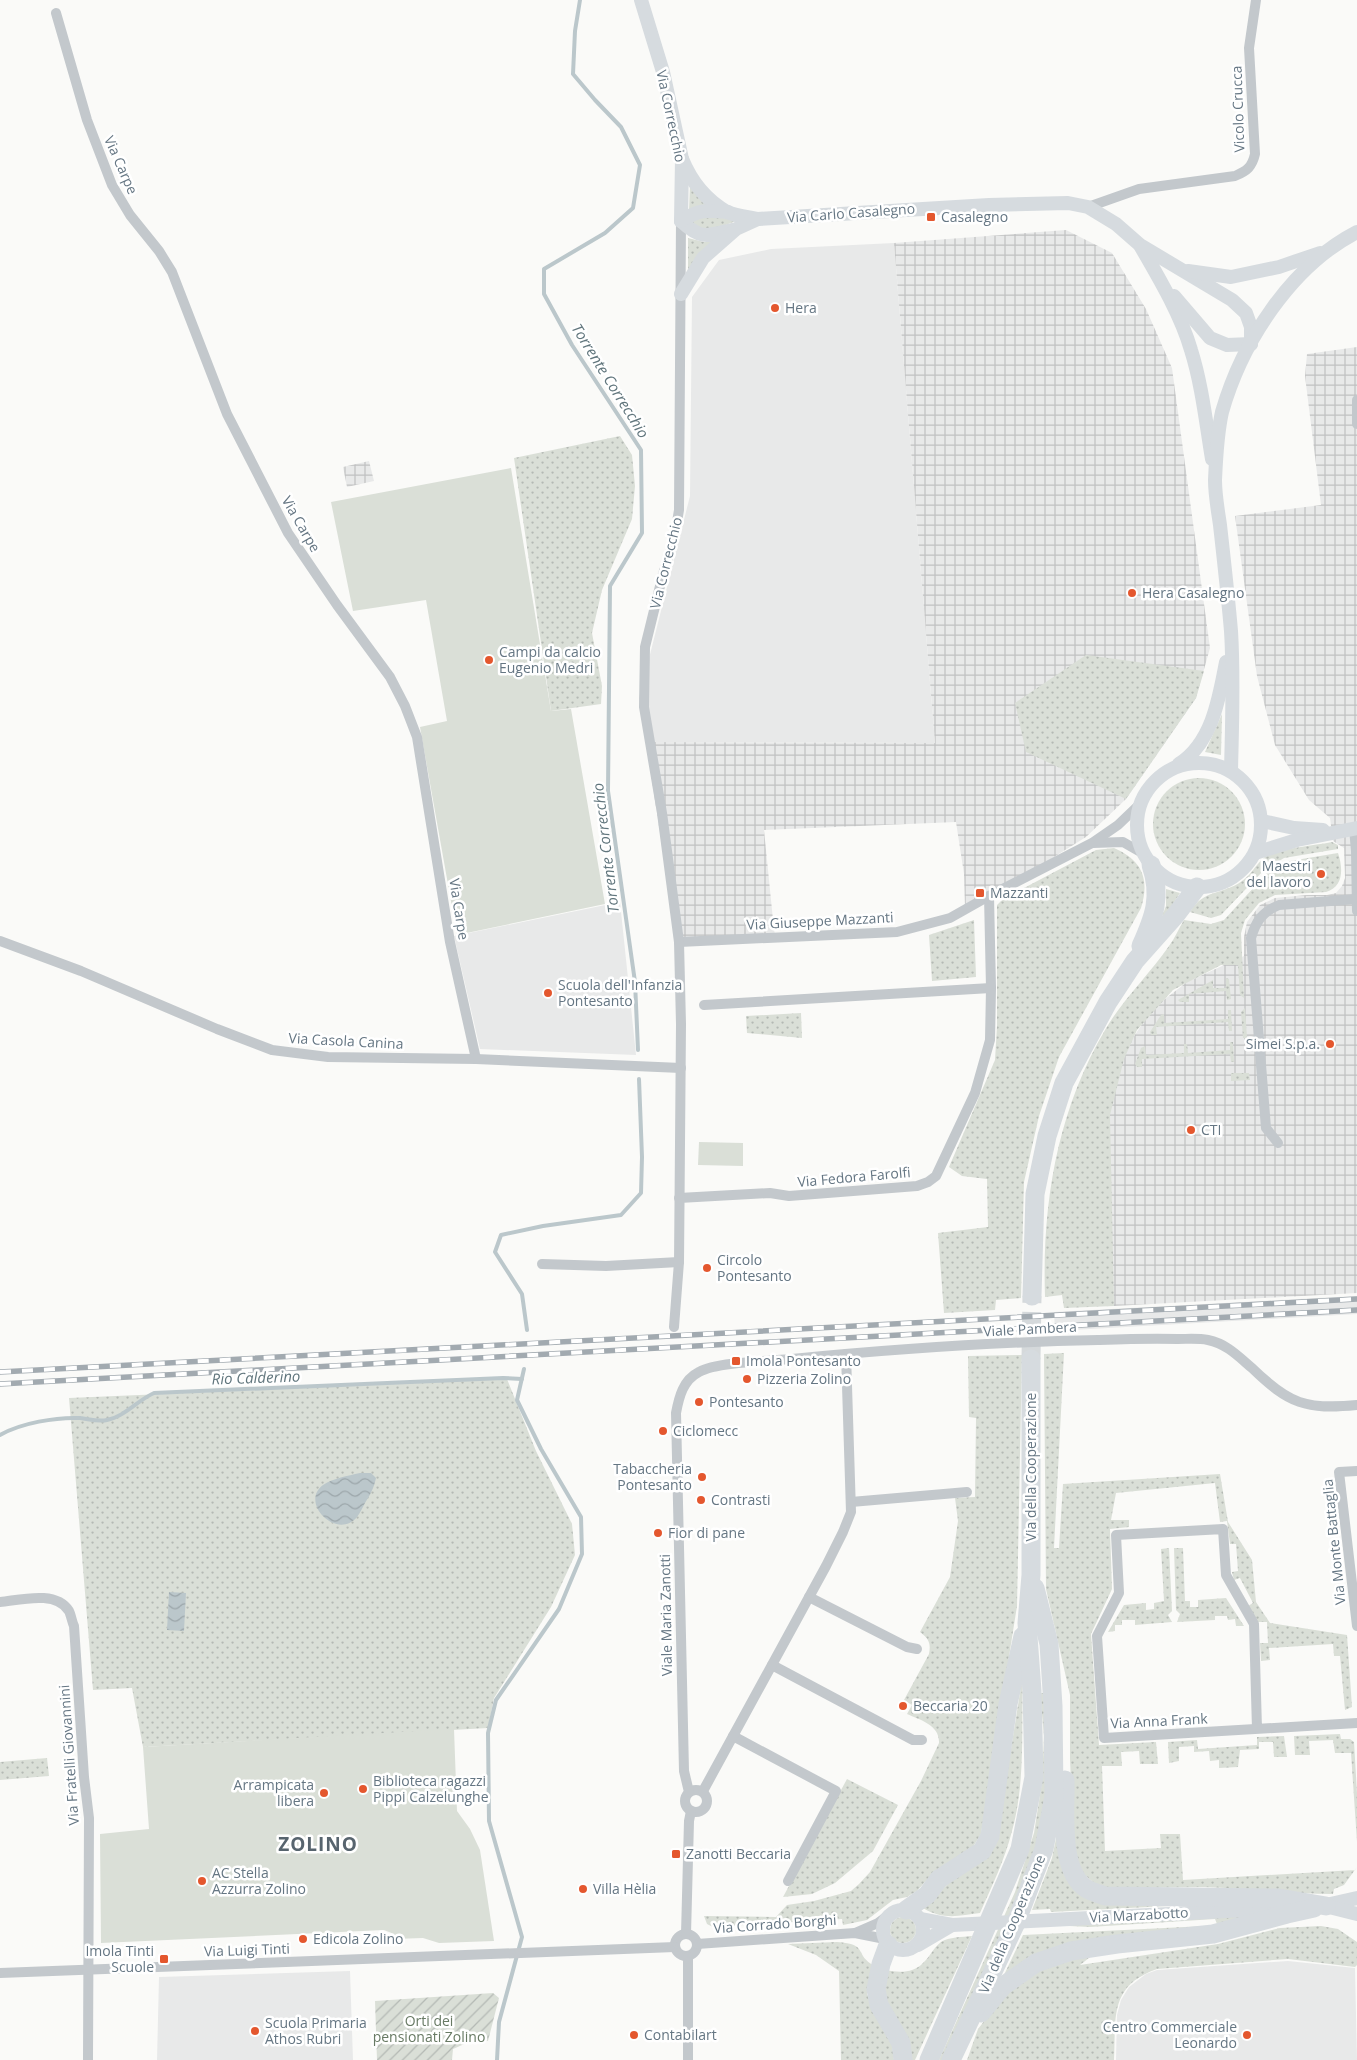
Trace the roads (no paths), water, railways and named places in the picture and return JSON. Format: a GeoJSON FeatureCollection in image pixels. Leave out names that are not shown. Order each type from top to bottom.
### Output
{"type":"FeatureCollection","features":[{"type":"Feature","properties":{"kind":"highway"},"geometry":{"type":"LineString","coordinates":[[1135,961],[1153,918],[1158,894],[1156,879],[1148,860]]}},
{"type":"Feature","properties":{"kind":"highway"},"geometry":{"type":"LineString","coordinates":[[1032,1296],[1036,1194],[1047,1136],[1064,1083],[1108,1002],[1135,961],[1176,916],[1197,887]]}},
{"type":"Feature","properties":{"kind":"highway","name":"Via della Cooperazione"},"geometry":{"type":"LineString","coordinates":[[929,2060],[1020,1849],[1034,1777],[1032,1691],[1027,1623],[1031,1575],[1031,1359]]}},
{"type":"Feature","properties":{"kind":"highway","name":"Via della Cooperazione"},"geometry":{"type":"LineString","coordinates":[[954,2053],[1015,1925],[1044,1849],[1054,1796],[1054,1706],[1049,1644],[1031,1575]]}},
{"type":"Feature","properties":{"kind":"highway"},"geometry":{"type":"LineString","coordinates":[[905,1914],[927,1895],[939,1879],[982,1851],[990,1836],[1008,1704],[1016,1659],[1027,1623]]}},
{"type":"Feature","properties":{"kind":"highway"},"geometry":{"type":"LineString","coordinates":[[1049,1644],[1064,1709],[1066,1853],[1074,1875],[1087,1889],[1105,1896],[1279,1898],[1326,1906]]}},
{"type":"Feature","properties":{"kind":"highway"},"geometry":{"type":"LineString","coordinates":[[954,2053],[1004,1986],[1036,1963],[1071,1951],[1213,1934],[1287,1914],[1326,1906]]}},
{"type":"Feature","properties":{"kind":"highway"},"geometry":{"type":"LineString","coordinates":[[886,1942],[876,1989],[879,2005],[901,2043],[903,2060]]}},
{"type":"Feature","properties":{"kind":"street","name":"Via Correcchio"},"geometry":{"type":"LineString","coordinates":[[641,0],[663,72],[682,159],[679,510],[674,540],[663,574],[645,647],[644,707],[662,813],[679,942],[681,1068]]}},
{"type":"Feature","properties":{"kind":"street","name":"Vicolo Crucca"},"geometry":{"type":"LineString","coordinates":[[1088,207],[1139,189],[1235,176],[1248,169],[1253,163],[1249,48],[1256,0]]}},
{"type":"Feature","properties":{"kind":"street","name":"Via Carpe"},"geometry":{"type":"LineString","coordinates":[[56,13],[87,120],[112,185],[130,215],[159,251],[172,272],[227,414],[288,534],[362,641],[390,676],[405,706],[417,737],[450,942],[476,1059]]}},
{"type":"Feature","properties":{"kind":"street","name":"Via Carlo Casalegno"},"geometry":{"type":"LineString","coordinates":[[682,159],[690,177],[698,187],[728,212]]}},
{"type":"Feature","properties":{"kind":"street","name":"Via Carlo Casalegno"},"geometry":{"type":"LineString","coordinates":[[758,219],[736,229],[700,235],[690,230],[681,221],[694,212],[707,210],[728,212],[758,219],[989,204],[1068,203],[1088,207],[1116,224],[1140,246],[1184,270],[1232,300],[1246,313],[1251,327],[1251,344],[1228,345],[1210,338],[1186,312],[1155,272]]}},
{"type":"Feature","properties":{"kind":"street","name":"Via Carlo Casalegno"},"geometry":{"type":"LineString","coordinates":[[680,294],[703,258],[736,229]]}},
{"type":"Feature","properties":{"kind":"street"},"geometry":{"type":"LineString","coordinates":[[1231,771],[1233,707],[1231,632],[1215,482],[1222,413],[1251,344],[1267,315],[1287,289],[1306,269],[1328,251],[1357,232]]}},
{"type":"Feature","properties":{"kind":"street","name":"Via Carlo Casalegno"},"geometry":{"type":"LineString","coordinates":[[1140,246],[1155,272],[1191,349],[1202,397],[1215,482]]}},
{"type":"Feature","properties":{"kind":"street","name":"Via Carlo Casalegno"},"geometry":{"type":"LineString","coordinates":[[1184,270],[1231,277],[1279,267],[1328,251]]}},
{"type":"Feature","properties":{"kind":"street"},"geometry":{"type":"LineString","coordinates":[[1357,400],[1357,424]]}},
{"type":"Feature","properties":{"kind":"street"},"geometry":{"type":"LineString","coordinates":[[1161,776],[1190,757],[1206,735],[1219,697],[1231,632]]}},
{"type":"Feature","properties":{"kind":"street"},"geometry":{"type":"LineString","coordinates":[[1195,762],[1220,766],[1231,771],[1243,780],[1259,806],[1262,820],[1260,837],[1255,853],[1237,874],[1225,882],[1211,886],[1197,887],[1180,884],[1164,876],[1148,860],[1137,829],[1137,816],[1141,803],[1152,783],[1171,769],[1195,762]]}},
{"type":"Feature","properties":{"kind":"street","name":"Via Giuseppe Mazzanti"},"geometry":{"type":"LineString","coordinates":[[679,942],[897,932],[950,918],[1092,843],[1118,825],[1141,803]]}},
{"type":"Feature","properties":{"kind":"street"},"geometry":{"type":"LineString","coordinates":[[1262,820],[1294,828],[1351,829]]}},
{"type":"Feature","properties":{"kind":"street"},"geometry":{"type":"LineString","coordinates":[[1255,853],[1297,840],[1351,829]]}},
{"type":"Feature","properties":{"kind":"street"},"geometry":{"type":"LineString","coordinates":[[1351,829],[1356,850],[1357,911]]}},
{"type":"Feature","properties":{"kind":"street","name":"Via Giuseppe Mazzanti"},"geometry":{"type":"LineString","coordinates":[[1092,843],[1123,842],[1148,860]]}},
{"type":"Feature","properties":{"kind":"street","name":"Via Fedora Farolfi"},"geometry":{"type":"LineString","coordinates":[[679,1198],[770,1193],[789,1196],[917,1186],[928,1182],[936,1176],[975,1093],[990,1040],[989,896]]}},
{"type":"Feature","properties":{"kind":"street"},"geometry":{"type":"LineString","coordinates":[[1278,1143],[1266,1128],[1251,938],[1255,925],[1260,916],[1279,905],[1356,899]]}},
{"type":"Feature","properties":{"kind":"street","name":"Via Casola Canina"},"geometry":{"type":"LineString","coordinates":[[0,941],[80,971],[217,1029],[272,1050],[328,1057],[476,1059],[681,1068]]}},
{"type":"Feature","properties":{"kind":"street"},"geometry":{"type":"LineString","coordinates":[[704,1005],[991,988]]}},
{"type":"Feature","properties":{"kind":"street"},"geometry":{"type":"LineString","coordinates":[[674,1327],[679,1262],[681,1068]]}},
{"type":"Feature","properties":{"kind":"street"},"geometry":{"type":"LineString","coordinates":[[542,1264],[606,1266],[679,1262]]}},
{"type":"Feature","properties":{"kind":"street","name":"Viale Pambera"},"geometry":{"type":"LineString","coordinates":[[688,1380],[699,1371],[721,1366],[846,1354],[1063,1340],[1206,1339],[1220,1343],[1234,1352],[1266,1382],[1297,1401],[1313,1406],[1330,1408],[1357,1405]]}},
{"type":"Feature","properties":{"kind":"street"},"geometry":{"type":"LineString","coordinates":[[703,1791],[809,1597],[843,1532],[851,1512],[846,1354]]}},
{"type":"Feature","properties":{"kind":"street","name":"Viale Maria Zanotti"},"geometry":{"type":"LineString","coordinates":[[686,1934],[689,1821],[691,1811],[685,1803],[689,1792],[684,1770],[676,1413],[679,1397],[688,1380]]}},
{"type":"Feature","properties":{"kind":"street","name":"Via Monte Battaglia"},"geometry":{"type":"LineString","coordinates":[[1357,1470],[1338,1472],[1357,1626]]}},
{"type":"Feature","properties":{"kind":"street"},"geometry":{"type":"LineString","coordinates":[[851,1502],[967,1492]]}},
{"type":"Feature","properties":{"kind":"street","name":"Via Anna Frank"},"geometry":{"type":"LineString","coordinates":[[1257,1729],[1254,1624],[1226,1575],[1223,1529],[1116,1535],[1119,1593],[1096,1636],[1104,1738],[1257,1729],[1357,1723]]}},
{"type":"Feature","properties":{"kind":"street"},"geometry":{"type":"LineString","coordinates":[[809,1597],[907,1648],[917,1649]]}},
{"type":"Feature","properties":{"kind":"street","name":"Via Fratelli Giovannini"},"geometry":{"type":"LineString","coordinates":[[0,1602],[48,1598],[58,1602],[68,1610],[74,1626],[84,1777],[89,1818],[88,2060]]}},
{"type":"Feature","properties":{"kind":"street"},"geometry":{"type":"LineString","coordinates":[[772,1665],[913,1740],[922,1740]]}},
{"type":"Feature","properties":{"kind":"street"},"geometry":{"type":"LineString","coordinates":[[733,1736],[836,1791],[788,1881]]}},
{"type":"Feature","properties":{"kind":"street"},"geometry":{"type":"LineString","coordinates":[[689,1792],[698,1789],[707,1796],[707,1806],[698,1812],[691,1811]]}},
{"type":"Feature","properties":{"kind":"street","name":"Via Marzabotto"},"geometry":{"type":"LineString","coordinates":[[905,1914],[955,1925],[1326,1906],[1357,1898]]}},
{"type":"Feature","properties":{"kind":"street","name":"Via Marzabotto"},"geometry":{"type":"LineString","coordinates":[[1326,1906],[1357,1914]]}},
{"type":"Feature","properties":{"kind":"street"},"geometry":{"type":"LineString","coordinates":[[905,1914],[924,1932],[918,1945],[906,1951],[894,1949],[886,1942],[883,1926],[905,1914]]}},
{"type":"Feature","properties":{"kind":"street","name":"Via Corrado Borghi"},"geometry":{"type":"LineString","coordinates":[[697,1944],[855,1932],[905,1914]]}},
{"type":"Feature","properties":{"kind":"street","name":"Via Marzabotto"},"geometry":{"type":"LineString","coordinates":[[918,1945],[955,1925]]}},
{"type":"Feature","properties":{"kind":"street","name":"Via Corrado Borghi"},"geometry":{"type":"LineString","coordinates":[[855,1932],[886,1942]]}},
{"type":"Feature","properties":{"kind":"street"},"geometry":{"type":"LineString","coordinates":[[686,1934],[694,1937],[697,1944],[694,1953],[688,1957],[678,1953],[675,1947],[676,1939],[686,1934]]}},
{"type":"Feature","properties":{"kind":"street","name":"Via Luigi Tinti"},"geometry":{"type":"LineString","coordinates":[[0,1973],[675,1947]]}},
{"type":"Feature","properties":{"kind":"street"},"geometry":{"type":"LineString","coordinates":[[688,1957],[688,2060]]}},
{"type":"Feature","properties":{"kind":"water"},"geometry":{"type":"Polygon","coordinates":[[[360,1473],[371,1473],[376,1478],[372,1491],[360,1512],[349,1523],[340,1525],[331,1522],[318,1509],[315,1501],[317,1493],[323,1485],[360,1473]]]}},
{"type":"Feature","properties":{"kind":"water"},"geometry":{"type":"Polygon","coordinates":[[[169,1592],[186,1593],[184,1631],[167,1630],[169,1592]]]}},
{"type":"Feature","properties":{"kind":"waterway","name":"Torrente Correcchio"},"geometry":{"type":"LineString","coordinates":[[580,0],[575,31],[573,74],[621,127],[640,165],[633,208],[605,233],[544,269],[544,294],[572,345],[641,450],[642,533],[610,586],[608,791],[635,982],[638,1050]]}},
{"type":"Feature","properties":{"kind":"waterway","name":"Torrente Correcchio"},"geometry":{"type":"LineString","coordinates":[[527,1330],[522,1294],[495,1252],[501,1235],[543,1226],[621,1215],[641,1193],[642,1157],[639,1079]]}},
{"type":"Feature","properties":{"kind":"waterway","name":"Torrente Correcchio"},"geometry":{"type":"LineString","coordinates":[[497,2060],[499,2022],[522,1937],[489,1821],[488,1733],[496,1700],[559,1609],[582,1554],[581,1517],[541,1449],[517,1400],[524,1369]]}},
{"type":"Feature","properties":{"kind":"waterway","name":"Rio Calderino"},"geometry":{"type":"LineString","coordinates":[[0,1435],[18,1427],[50,1420],[71,1418],[97,1421],[107,1420],[125,1412],[154,1393],[503,1378],[522,1379]]}},
{"type":"Feature","properties":{"kind":"tunnel"},"geometry":{"type":"LineString","coordinates":[[1031,1359],[1032,1296]]}},
{"type":"Feature","properties":{"kind":"railway"},"geometry":{"type":"LineString","coordinates":[[0,1372],[1357,1299]]}},
{"type":"Feature","properties":{"kind":"railway"},"geometry":{"type":"LineString","coordinates":[[0,1384],[1357,1310]]}},
{"type":"Feature","properties":{"kind":"place","name":"Casalegno"},"geometry":{"type":"Point","coordinates":[931,217]}},
{"type":"Feature","properties":{"kind":"place","name":"Hera"},"geometry":{"type":"Point","coordinates":[775,308]}},
{"type":"Feature","properties":{"kind":"place","name":"Hera Casalegno"},"geometry":{"type":"Point","coordinates":[1132,593]}},
{"type":"Feature","properties":{"kind":"place","name":"Campi da calcio Eugenio Medri"},"geometry":{"type":"Point","coordinates":[489,660]}},
{"type":"Feature","properties":{"kind":"place","name":"Maestri del lavoro"},"geometry":{"type":"Point","coordinates":[1321,874]}},
{"type":"Feature","properties":{"kind":"place","name":"Mazzanti"},"geometry":{"type":"Point","coordinates":[980,893]}},
{"type":"Feature","properties":{"kind":"place","name":"Scuola dell'Infanzia Pontesanto"},"geometry":{"type":"Point","coordinates":[548,993]}},
{"type":"Feature","properties":{"kind":"place","name":"Simei S.p.a."},"geometry":{"type":"Point","coordinates":[1330,1044]}},
{"type":"Feature","properties":{"kind":"place","name":"CTI"},"geometry":{"type":"Point","coordinates":[1191,1130]}},
{"type":"Feature","properties":{"kind":"place","name":"Circolo Pontesanto"},"geometry":{"type":"Point","coordinates":[707,1268]}},
{"type":"Feature","properties":{"kind":"place","name":"Imola Pontesanto"},"geometry":{"type":"Point","coordinates":[736,1361]}},
{"type":"Feature","properties":{"kind":"place","name":"Pizzeria Zolino"},"geometry":{"type":"Point","coordinates":[747,1379]}},
{"type":"Feature","properties":{"kind":"place","name":"Pontesanto"},"geometry":{"type":"Point","coordinates":[699,1402]}},
{"type":"Feature","properties":{"kind":"place","name":"Ciclomecc"},"geometry":{"type":"Point","coordinates":[663,1431]}},
{"type":"Feature","properties":{"kind":"place","name":"Tabaccheria Pontesanto"},"geometry":{"type":"Point","coordinates":[702,1477]}},
{"type":"Feature","properties":{"kind":"place","name":"Contrasti"},"geometry":{"type":"Point","coordinates":[701,1500]}},
{"type":"Feature","properties":{"kind":"place","name":"Fior di pane"},"geometry":{"type":"Point","coordinates":[658,1533]}},
{"type":"Feature","properties":{"kind":"place","name":"Beccaria 20"},"geometry":{"type":"Point","coordinates":[903,1706]}},
{"type":"Feature","properties":{"kind":"place","name":"Biblioteca ragazzi Pippi Calzelunghe"},"geometry":{"type":"Point","coordinates":[363,1789]}},
{"type":"Feature","properties":{"kind":"place","name":"Arrampicata libera"},"geometry":{"type":"Point","coordinates":[324,1793]}},
{"type":"Feature","properties":{"kind":"place","name":"Zanotti Beccaria"},"geometry":{"type":"Point","coordinates":[676,1854]}},
{"type":"Feature","properties":{"kind":"place","name":"AC Stella Azzurra Zolino"},"geometry":{"type":"Point","coordinates":[202,1881]}},
{"type":"Feature","properties":{"kind":"place","name":"Villa Hèlia"},"geometry":{"type":"Point","coordinates":[583,1889]}},
{"type":"Feature","properties":{"kind":"place","name":"Edicola Zolino"},"geometry":{"type":"Point","coordinates":[303,1939]}},
{"type":"Feature","properties":{"kind":"place","name":"Imola Tinti Scuole"},"geometry":{"type":"Point","coordinates":[164,1959]}},
{"type":"Feature","properties":{"kind":"place","name":"Scuola Primaria Athos Rubri"},"geometry":{"type":"Point","coordinates":[255,2031]}},
{"type":"Feature","properties":{"kind":"place","name":"Contabilart"},"geometry":{"type":"Point","coordinates":[634,2035]}},
{"type":"Feature","properties":{"kind":"place","name":"Centro Commerciale Leonardo"},"geometry":{"type":"Point","coordinates":[1247,2035]}},
{"type":"Feature","properties":{"kind":"district","name":"ZOLINO"},"geometry":{"type":"Point","coordinates":[318,1844]}},
{"type":"Feature","properties":{"kind":"park label","name":"Orti dei pensionati Zolino"},"geometry":{"type":"Point","coordinates":[429,2029]}}]}
